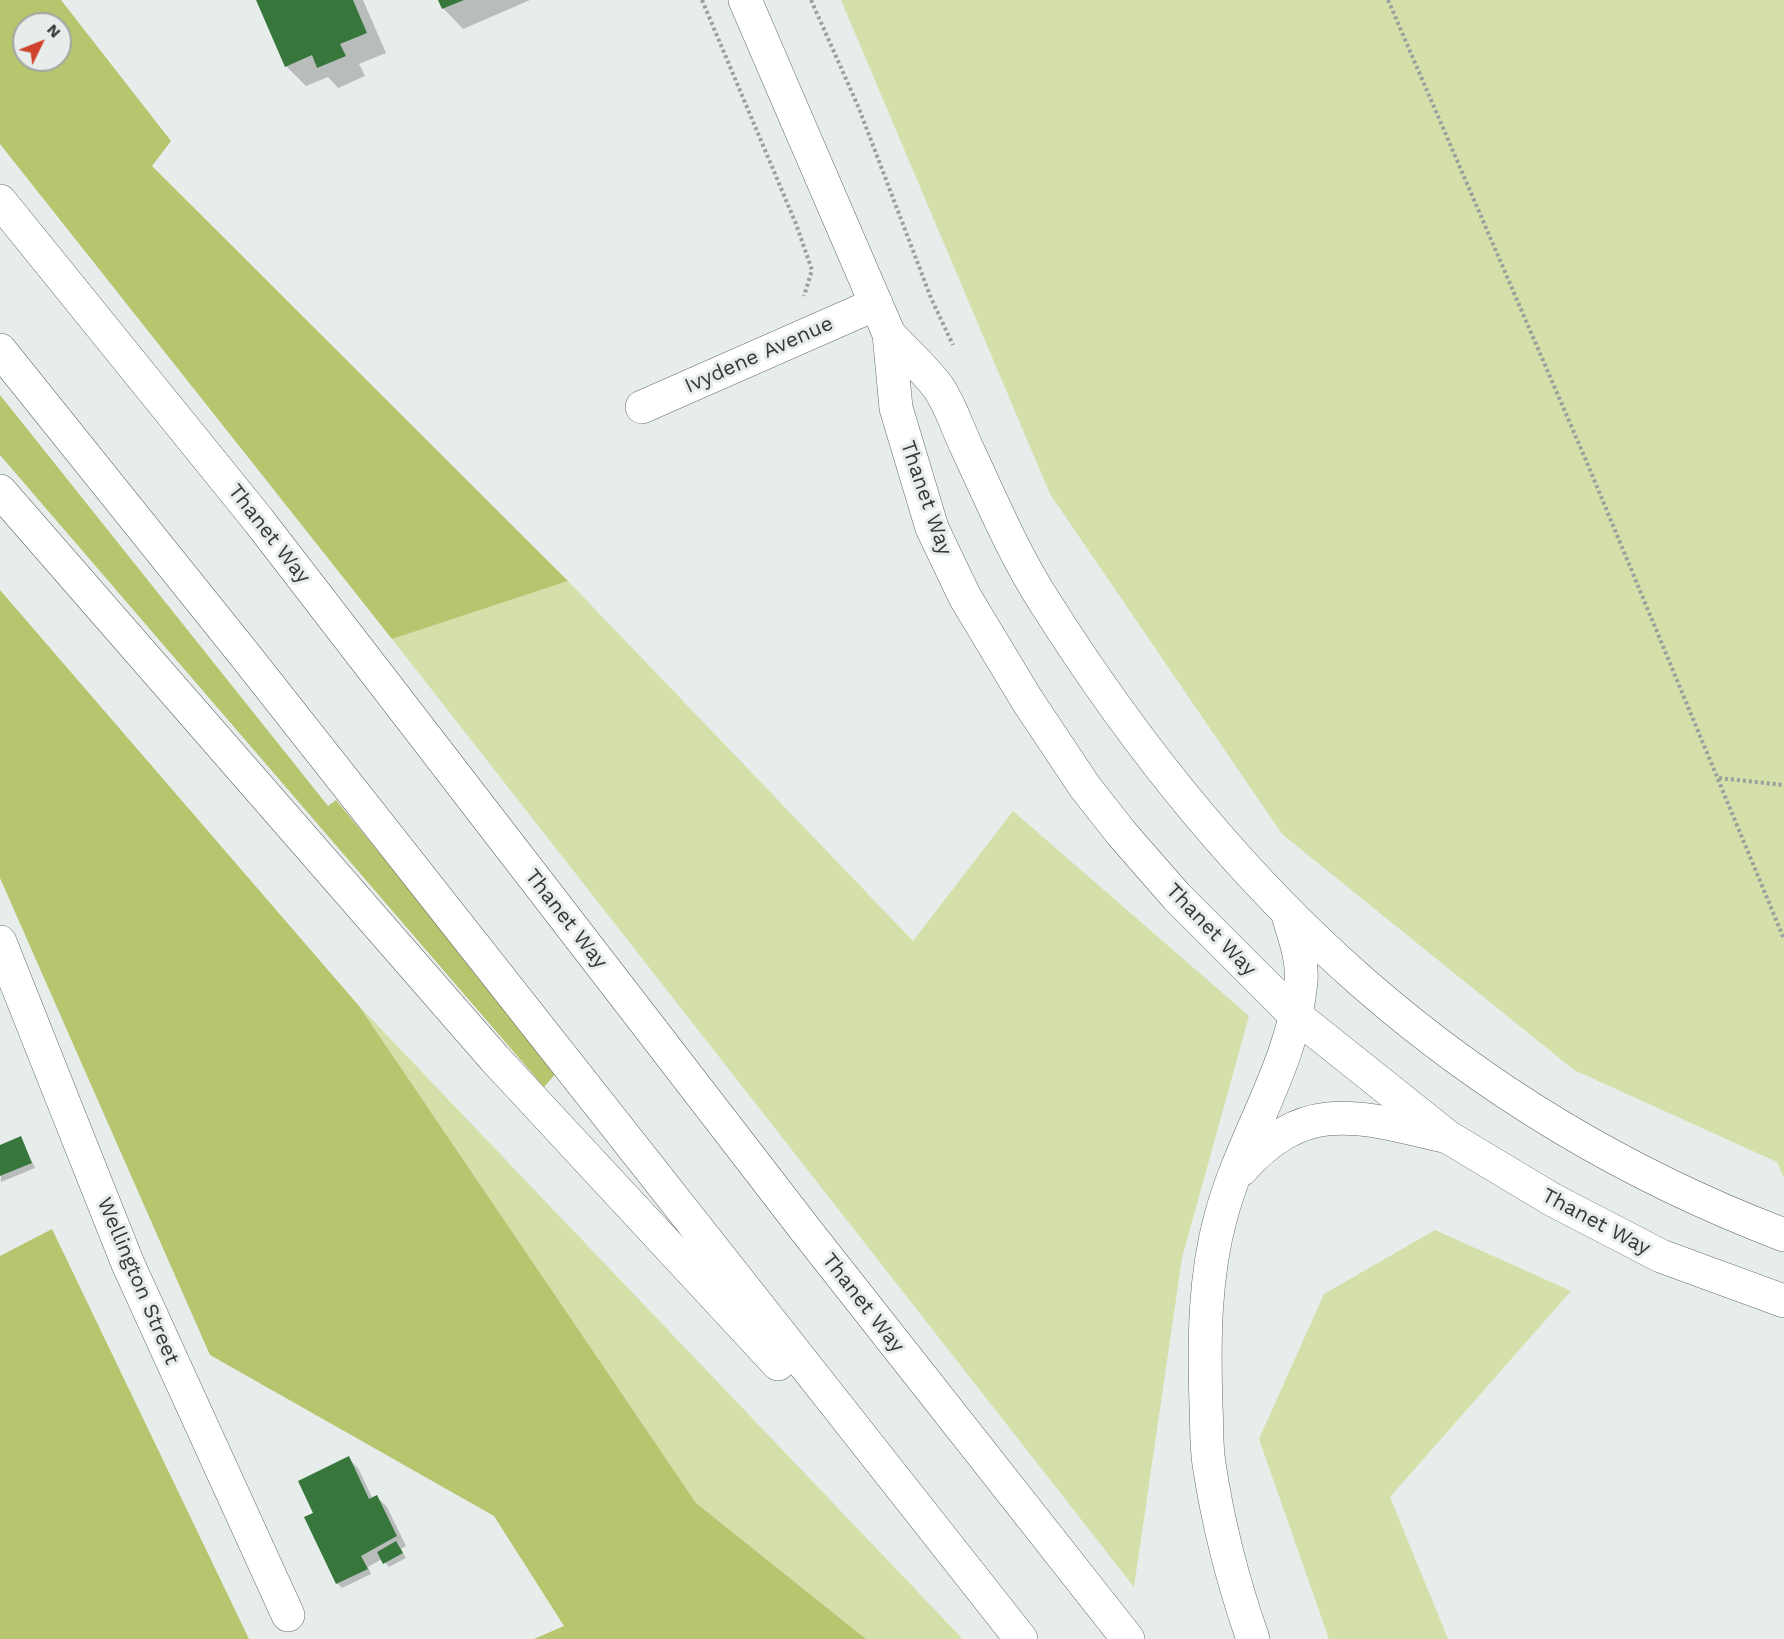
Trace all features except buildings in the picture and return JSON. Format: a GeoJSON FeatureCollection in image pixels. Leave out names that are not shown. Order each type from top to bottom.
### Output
{"type":"FeatureCollection","features":[{"type":"Feature","properties":{"kind":"main road","name":"Thanet Way"},"geometry":{"type":"LineString","coordinates":[[745,0],[889,334],[896,408],[932,528],[965,597],[1027,700],[1085,786],[1122,834],[1177,897],[1295,1015],[1342,1055],[1448,1137],[1553,1200],[1660,1256],[1784,1301]]}},
{"type":"Feature","properties":{"kind":"main road","name":"Thanet Way"},"geometry":{"type":"LineString","coordinates":[[0,201],[259,521],[800,1223],[1128,1639]]}},
{"type":"Feature","properties":{"kind":"main road","name":"Ivydene Avenue"},"geometry":{"type":"LineString","coordinates":[[642,407],[876,304]]}},
{"type":"Feature","properties":{"kind":"main road","name":"Thanet Way"},"geometry":{"type":"LineString","coordinates":[[889,334],[938,388],[1043,600],[1110,702],[1186,802],[1288,915],[1389,1006],[1488,1082],[1624,1164],[1733,1216],[1784,1235]]}},
{"type":"Feature","properties":{"kind":"main road"},"geometry":{"type":"LineString","coordinates":[[0,350],[244,654],[1021,1639]]}},
{"type":"Feature","properties":{"kind":"main road"},"geometry":{"type":"LineString","coordinates":[[0,491],[495,1059],[944,1544]]}},
{"type":"Feature","properties":{"kind":"main road"},"geometry":{"type":"LineString","coordinates":[[1253,1639],[1234,1585],[1208,1462],[1204,1340],[1220,1218],[1232,1179],[1284,1051],[1295,1015],[1300,970],[1299,953],[1288,915]]}},
{"type":"Feature","properties":{"kind":"main road","name":"Wellington Street"},"geometry":{"type":"LineString","coordinates":[[0,942],[128,1264],[288,1615]]}},
{"type":"Feature","properties":{"kind":"main road"},"geometry":{"type":"LineString","coordinates":[[1232,1179],[1276,1137],[1296,1127],[1330,1116],[1371,1120],[1448,1137]]}},
{"type":"Feature","properties":{"kind":"path"},"geometry":{"type":"LineString","coordinates":[[702,0],[796,224],[812,270],[808,289],[794,307],[804,336]]}},
{"type":"Feature","properties":{"kind":"path"},"geometry":{"type":"LineString","coordinates":[[811,0],[858,106],[931,298],[956,351]]}},
{"type":"Feature","properties":{"kind":"path"},"geometry":{"type":"LineString","coordinates":[[1388,0],[1719,778],[1784,939]]}},
{"type":"Feature","properties":{"kind":"path"},"geometry":{"type":"LineString","coordinates":[[1719,778],[1784,785]]}},
{"type":"Feature","properties":{"kind":"green space"},"geometry":{"type":"Polygon","coordinates":[[[0,0],[61,0],[70,12],[12,12],[12,72],[72,72],[72,14],[171,141],[152,166],[568,581],[392,639],[0,144],[0,0]]]}},
{"type":"Feature","properties":{"kind":"green space"},"geometry":{"type":"Polygon","coordinates":[[[841,0],[1784,0],[1784,1178],[1777,1162],[1574,1070],[1282,834],[1050,494],[841,0]]]}},
{"type":"Feature","properties":{"kind":"green space"},"geometry":{"type":"Polygon","coordinates":[[[0,395],[328,806],[336,800],[558,1071],[544,1087],[0,455],[0,395]]]}},
{"type":"Feature","properties":{"kind":"green space"},"geometry":{"type":"Polygon","coordinates":[[[568,581],[913,941],[1013,811],[1249,1016],[1182,1258],[1134,1587],[392,639],[568,581]]]}},
{"type":"Feature","properties":{"kind":"green space"},"geometry":{"type":"Polygon","coordinates":[[[0,590],[359,1006],[696,1503],[866,1639],[534,1639],[564,1626],[494,1516],[210,1355],[0,878],[0,590]]]}},
{"type":"Feature","properties":{"kind":"green space"},"geometry":{"type":"Polygon","coordinates":[[[359,1006],[962,1639],[866,1639],[696,1503],[359,1006]]]}},
{"type":"Feature","properties":{"kind":"green space"},"geometry":{"type":"Polygon","coordinates":[[[52,1229],[249,1639],[0,1639],[0,1256],[52,1229]]]}},
{"type":"Feature","properties":{"kind":"green space"},"geometry":{"type":"Polygon","coordinates":[[[1435,1230],[1571,1291],[1390,1497],[1448,1639],[1329,1639],[1259,1439],[1324,1294],[1435,1230]]]}}]}
